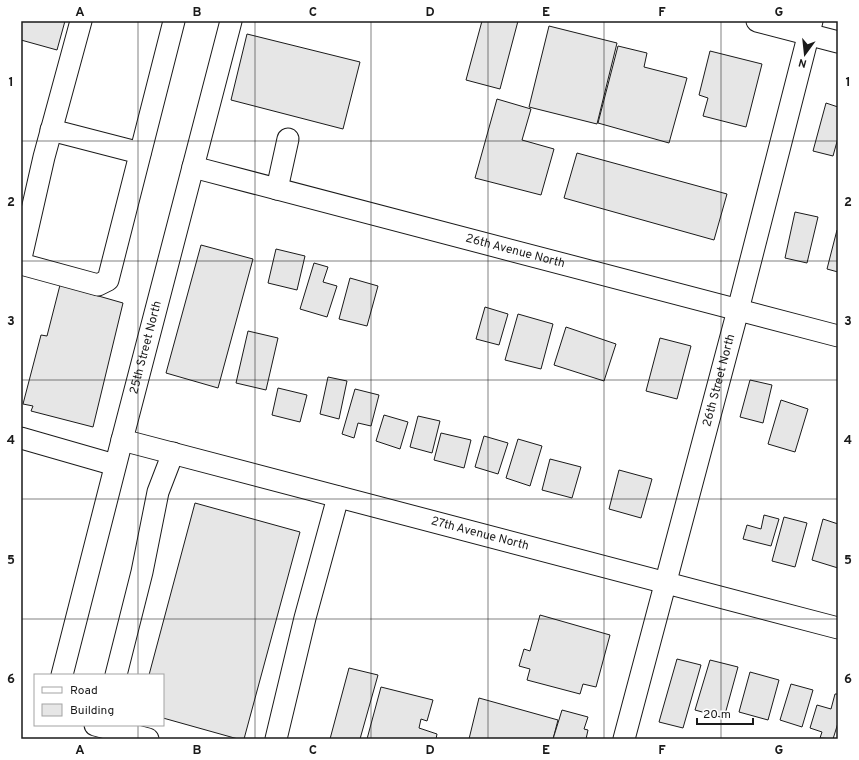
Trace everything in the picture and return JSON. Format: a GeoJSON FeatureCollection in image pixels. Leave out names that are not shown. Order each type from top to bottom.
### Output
{"type":"FeatureCollection","features":[{"type":"Feature","properties":{"kind":"street"},"geometry":{"type":"LineString","coordinates":[[21,258],[52,130],[81,21]]}},
{"type":"Feature","properties":{"kind":"street"},"geometry":{"type":"LineString","coordinates":[[21,264],[98,285],[108,280],[174,21]]}},
{"type":"Feature","properties":{"kind":"street","name":"25th Street North"},"geometry":{"type":"LineString","coordinates":[[62,674],[192,167],[232,21]]}},
{"type":"Feature","properties":{"kind":"street"},"geometry":{"type":"LineString","coordinates":[[757,21],[810,28],[838,42]]}},
{"type":"Feature","properties":{"kind":"street","name":"26th Street North"},"geometry":{"type":"LineString","coordinates":[[624,739],[738,310],[810,28]]}},
{"type":"Feature","properties":{"kind":"street"},"geometry":{"type":"LineString","coordinates":[[52,130],[140,153]]}},
{"type":"Feature","properties":{"kind":"street"},"geometry":{"type":"LineString","coordinates":[[277,189],[288,139]]}},
{"type":"Feature","properties":{"kind":"street","name":"26th Avenue North"},"geometry":{"type":"LineString","coordinates":[[192,167],[838,336]]}},
{"type":"Feature","properties":{"kind":"street"},"geometry":{"type":"LineString","coordinates":[[21,438],[115,465]]}},
{"type":"Feature","properties":{"kind":"street","name":"27th Avenue North"},"geometry":{"type":"LineString","coordinates":[[122,440],[838,628]]}},
{"type":"Feature","properties":{"kind":"street"},"geometry":{"type":"LineString","coordinates":[[116,674],[142,572],[158,492],[173,454]]}},
{"type":"Feature","properties":{"kind":"street"},"geometry":{"type":"LineString","coordinates":[[276,739],[338,497]]}},
{"type":"Feature","properties":{"kind":"street"},"geometry":{"type":"LineString","coordinates":[[100,726],[148,739]]}},
{"type":"Feature","properties":{"kind":"building"},"geometry":{"type":"Polygon","coordinates":[[[21,21],[65,21],[57,50],[21,40],[21,21]]]}},
{"type":"Feature","properties":{"kind":"building"},"geometry":{"type":"Polygon","coordinates":[[[482,21],[518,21],[500,89],[466,80],[482,21]]]}},
{"type":"Feature","properties":{"kind":"building"},"geometry":{"type":"Polygon","coordinates":[[[549,26],[617,43],[597,124],[529,107],[549,26]]]}},
{"type":"Feature","properties":{"kind":"building"},"geometry":{"type":"Polygon","coordinates":[[[247,34],[360,62],[343,129],[231,100],[247,34]]]}},
{"type":"Feature","properties":{"kind":"building"},"geometry":{"type":"Polygon","coordinates":[[[618,46],[647,53],[644,67],[687,78],[669,143],[598,123],[618,46]]]}},
{"type":"Feature","properties":{"kind":"building"},"geometry":{"type":"Polygon","coordinates":[[[710,51],[762,64],[746,127],[703,116],[708,98],[699,95],[710,51]]]}},
{"type":"Feature","properties":{"kind":"building"},"geometry":{"type":"Polygon","coordinates":[[[497,99],[531,109],[522,140],[554,149],[541,195],[475,178],[497,99]]]}},
{"type":"Feature","properties":{"kind":"building"},"geometry":{"type":"Polygon","coordinates":[[[826,103],[838,107],[838,138],[833,156],[813,151],[826,103]]]}},
{"type":"Feature","properties":{"kind":"building"},"geometry":{"type":"Polygon","coordinates":[[[577,153],[727,194],[714,240],[564,198],[577,153]]]}},
{"type":"Feature","properties":{"kind":"building"},"geometry":{"type":"Polygon","coordinates":[[[795,212],[818,217],[807,263],[785,258],[795,212]]]}},
{"type":"Feature","properties":{"kind":"building"},"geometry":{"type":"Polygon","coordinates":[[[838,230],[838,272],[827,269],[838,230]]]}},
{"type":"Feature","properties":{"kind":"building"},"geometry":{"type":"Polygon","coordinates":[[[201,245],[253,259],[218,388],[166,373],[201,245]]]}},
{"type":"Feature","properties":{"kind":"building"},"geometry":{"type":"Polygon","coordinates":[[[276,249],[305,256],[297,290],[268,283],[276,249]]]}},
{"type":"Feature","properties":{"kind":"building"},"geometry":{"type":"Polygon","coordinates":[[[314,263],[328,267],[323,282],[337,286],[327,317],[300,309],[314,263]]]}},
{"type":"Feature","properties":{"kind":"building"},"geometry":{"type":"Polygon","coordinates":[[[350,278],[378,286],[367,326],[339,319],[350,278]]]}},
{"type":"Feature","properties":{"kind":"building"},"geometry":{"type":"Polygon","coordinates":[[[60,285],[123,303],[93,427],[31,411],[33,406],[23,404],[41,335],[47,336],[60,285]]]}},
{"type":"Feature","properties":{"kind":"building"},"geometry":{"type":"Polygon","coordinates":[[[485,307],[508,314],[499,345],[476,339],[485,307]]]}},
{"type":"Feature","properties":{"kind":"building"},"geometry":{"type":"Polygon","coordinates":[[[518,314],[553,324],[541,369],[505,360],[518,314]]]}},
{"type":"Feature","properties":{"kind":"building"},"geometry":{"type":"Polygon","coordinates":[[[566,327],[616,344],[604,381],[554,365],[566,327]]]}},
{"type":"Feature","properties":{"kind":"building"},"geometry":{"type":"Polygon","coordinates":[[[248,331],[278,338],[266,390],[236,383],[248,331]]]}},
{"type":"Feature","properties":{"kind":"building"},"geometry":{"type":"Polygon","coordinates":[[[660,338],[691,346],[677,399],[646,391],[660,338]]]}},
{"type":"Feature","properties":{"kind":"building"},"geometry":{"type":"Polygon","coordinates":[[[328,377],[347,381],[339,419],[320,414],[328,377]]]}},
{"type":"Feature","properties":{"kind":"building"},"geometry":{"type":"Polygon","coordinates":[[[750,380],[772,385],[763,423],[740,417],[750,380]]]}},
{"type":"Feature","properties":{"kind":"building"},"geometry":{"type":"Polygon","coordinates":[[[278,388],[307,395],[300,422],[272,415],[278,388]]]}},
{"type":"Feature","properties":{"kind":"building"},"geometry":{"type":"Polygon","coordinates":[[[355,389],[379,395],[371,426],[358,423],[354,438],[342,434],[355,389]]]}},
{"type":"Feature","properties":{"kind":"building"},"geometry":{"type":"Polygon","coordinates":[[[781,400],[808,409],[795,452],[768,444],[781,400]]]}},
{"type":"Feature","properties":{"kind":"building"},"geometry":{"type":"Polygon","coordinates":[[[384,415],[408,422],[400,449],[376,441],[384,415]]]}},
{"type":"Feature","properties":{"kind":"building"},"geometry":{"type":"Polygon","coordinates":[[[418,416],[440,421],[432,453],[410,447],[418,416]]]}},
{"type":"Feature","properties":{"kind":"building"},"geometry":{"type":"Polygon","coordinates":[[[441,433],[471,440],[464,468],[434,460],[441,433]]]}},
{"type":"Feature","properties":{"kind":"building"},"geometry":{"type":"Polygon","coordinates":[[[484,436],[508,443],[498,474],[475,467],[484,436]]]}},
{"type":"Feature","properties":{"kind":"building"},"geometry":{"type":"Polygon","coordinates":[[[518,439],[542,446],[530,486],[506,478],[518,439]]]}},
{"type":"Feature","properties":{"kind":"building"},"geometry":{"type":"Polygon","coordinates":[[[550,459],[581,467],[572,498],[542,490],[550,459]]]}},
{"type":"Feature","properties":{"kind":"building"},"geometry":{"type":"Polygon","coordinates":[[[619,470],[652,479],[641,518],[609,509],[619,470]]]}},
{"type":"Feature","properties":{"kind":"building"},"geometry":{"type":"Polygon","coordinates":[[[195,503],[300,532],[244,739],[238,739],[164,718],[164,674],[149,674],[195,503]]]}},
{"type":"Feature","properties":{"kind":"building"},"geometry":{"type":"Polygon","coordinates":[[[764,515],[779,519],[771,546],[743,539],[747,525],[761,529],[764,515]]]}},
{"type":"Feature","properties":{"kind":"building"},"geometry":{"type":"Polygon","coordinates":[[[784,517],[807,523],[795,567],[772,561],[784,517]]]}},
{"type":"Feature","properties":{"kind":"building"},"geometry":{"type":"Polygon","coordinates":[[[823,519],[838,524],[838,568],[812,560],[823,519]]]}},
{"type":"Feature","properties":{"kind":"building"},"geometry":{"type":"Polygon","coordinates":[[[540,615],[610,635],[596,687],[583,684],[580,694],[527,680],[530,669],[519,666],[524,649],[530,651],[540,615]]]}},
{"type":"Feature","properties":{"kind":"building"},"geometry":{"type":"Polygon","coordinates":[[[677,659],[701,665],[683,728],[659,722],[677,659]]]}},
{"type":"Feature","properties":{"kind":"building"},"geometry":{"type":"Polygon","coordinates":[[[710,660],[738,667],[724,718],[695,710],[710,660]]]}},
{"type":"Feature","properties":{"kind":"building"},"geometry":{"type":"Polygon","coordinates":[[[349,668],[378,675],[360,739],[330,739],[349,668]]]}},
{"type":"Feature","properties":{"kind":"building"},"geometry":{"type":"Polygon","coordinates":[[[750,672],[779,680],[768,720],[739,712],[750,672]]]}},
{"type":"Feature","properties":{"kind":"building"},"geometry":{"type":"Polygon","coordinates":[[[791,684],[813,690],[802,727],[780,720],[791,684]]]}},
{"type":"Feature","properties":{"kind":"building"},"geometry":{"type":"Polygon","coordinates":[[[381,687],[433,700],[427,721],[421,719],[419,728],[437,734],[436,739],[367,739],[381,687]]]}},
{"type":"Feature","properties":{"kind":"building"},"geometry":{"type":"Polygon","coordinates":[[[835,694],[838,694],[838,723],[833,739],[820,738],[822,732],[810,728],[817,705],[831,709],[835,694]]]}},
{"type":"Feature","properties":{"kind":"building"},"geometry":{"type":"Polygon","coordinates":[[[479,698],[558,720],[553,739],[469,739],[479,698]]]}},
{"type":"Feature","properties":{"kind":"building"},"geometry":{"type":"Polygon","coordinates":[[[562,710],[588,717],[584,729],[588,730],[586,739],[553,739],[562,710]]]}}]}
